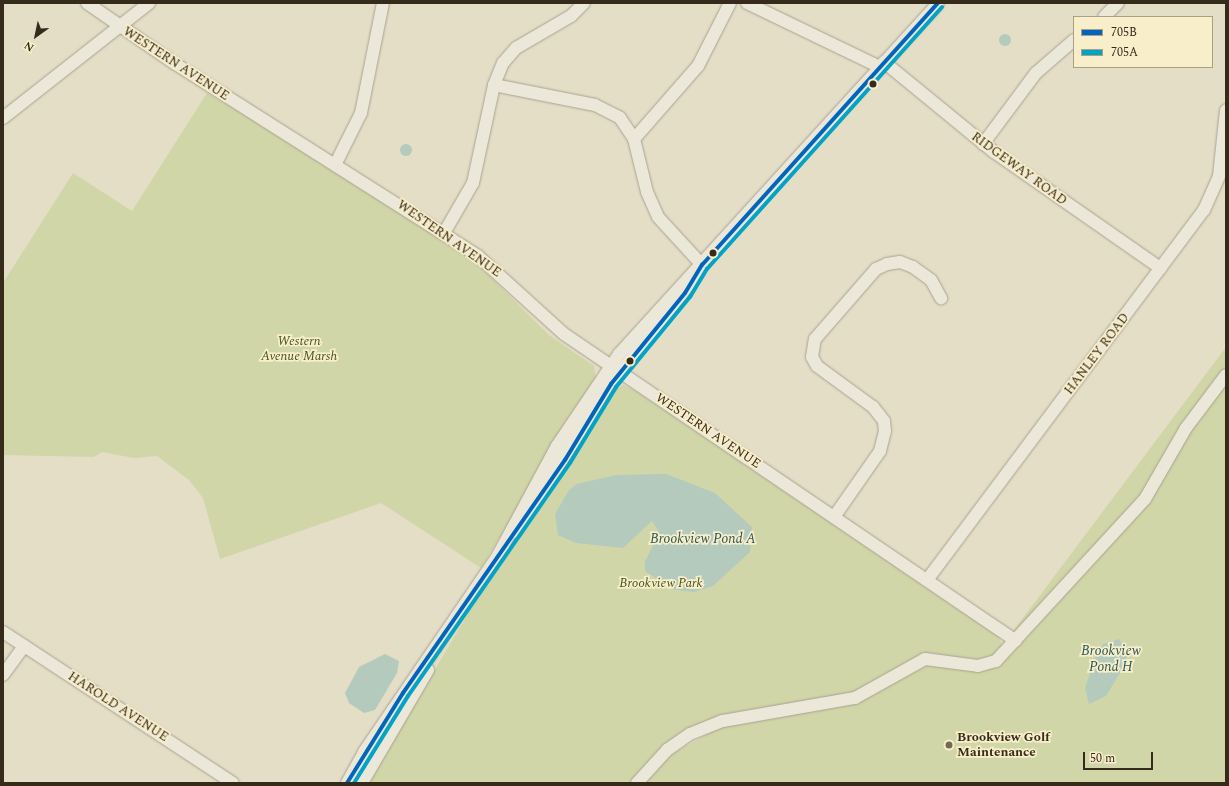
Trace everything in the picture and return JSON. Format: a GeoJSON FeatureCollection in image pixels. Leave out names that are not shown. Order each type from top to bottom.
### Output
{"type":"FeatureCollection","features":[{"type":"Feature","properties":{"kind":"street","name":"WESTERN AVENUE"},"geometry":{"type":"LineString","coordinates":[[87,3],[118,27],[336,163],[444,233],[504,277],[556,329],[616,368],[1016,641]]}},
{"type":"Feature","properties":{"kind":"street"},"geometry":{"type":"LineString","coordinates":[[3,118],[149,3]]}},
{"type":"Feature","properties":{"kind":"street"},"geometry":{"type":"LineString","coordinates":[[336,163],[360,113],[383,3]]}},
{"type":"Feature","properties":{"kind":"street"},"geometry":{"type":"LineString","coordinates":[[444,233],[473,183],[494,85],[511,52],[571,16],[584,3]]}},
{"type":"Feature","properties":{"kind":"street"},"geometry":{"type":"LineString","coordinates":[[634,139],[698,66],[730,3]]}},
{"type":"Feature","properties":{"kind":"street","name":"RIDGEWAY ROAD"},"geometry":{"type":"LineString","coordinates":[[747,3],[882,64],[983,144],[1160,268]]}},
{"type":"Feature","properties":{"kind":"street"},"geometry":{"type":"LineString","coordinates":[[347,783],[399,700],[443,640],[498,555],[557,446],[674,291],[702,265],[938,3]]}},
{"type":"Feature","properties":{"kind":"street"},"geometry":{"type":"LineString","coordinates":[[1105,16],[1118,3]]}},
{"type":"Feature","properties":{"kind":"street"},"geometry":{"type":"LineString","coordinates":[[983,144],[1036,73],[1073,41]]}},
{"type":"Feature","properties":{"kind":"street"},"geometry":{"type":"LineString","coordinates":[[494,85],[602,108],[620,118],[634,139],[647,192],[658,217],[702,265]]}},
{"type":"Feature","properties":{"kind":"street","name":"HANLEY ROAD"},"geometry":{"type":"LineString","coordinates":[[927,580],[1207,205],[1223,167],[1226,110]]}},
{"type":"Feature","properties":{"kind":"street"},"geometry":{"type":"LineString","coordinates":[[834,517],[880,451],[885,431],[884,421],[873,407],[817,366],[812,357],[815,339],[876,269],[887,264],[900,262],[913,267],[931,280],[941,298]]}},
{"type":"Feature","properties":{"kind":"street"},"geometry":{"type":"LineString","coordinates":[[637,783],[667,750],[707,727],[737,717],[855,698],[925,659],[978,666],[991,664],[1016,641],[1145,499],[1186,428],[1226,375]]}},
{"type":"Feature","properties":{"kind":"street","name":"HAROLD AVENUE"},"geometry":{"type":"LineString","coordinates":[[3,632],[233,783]]}},
{"type":"Feature","properties":{"kind":"street"},"geometry":{"type":"LineString","coordinates":[[362,783],[443,640]]}},
{"type":"Feature","properties":{"kind":"street"},"geometry":{"type":"LineString","coordinates":[[3,675],[24,646]]}},
{"type":"Feature","properties":{"kind":"green space","name":"Western Avenue Marsh"},"geometry":{"type":"Polygon","coordinates":[[[207,93],[310,153],[472,259],[549,335],[594,366],[596,379],[481,568],[381,503],[220,559],[203,498],[189,480],[157,456],[134,458],[102,452],[94,457],[3,455],[3,283],[73,173],[132,211],[207,93]]]}},
{"type":"Feature","properties":{"kind":"green space"},"geometry":{"type":"Polygon","coordinates":[[[1226,347],[1226,783],[643,783],[670,755],[718,728],[855,704],[928,665],[978,672],[1000,665],[1026,638],[1014,630],[1226,347]]]}},
{"type":"Feature","properties":{"kind":"green space","name":"Brookview Park"},"geometry":{"type":"Polygon","coordinates":[[[623,385],[639,393],[998,636],[1003,646],[994,657],[977,661],[922,655],[856,692],[716,717],[667,743],[630,783],[367,783],[495,569],[614,391],[623,385]]]}},
{"type":"Feature","properties":{"kind":"green space"},"geometry":{"type":"Polygon","coordinates":[[[407,694],[360,776],[368,753],[407,694]]]}},
{"type":"Feature","properties":{"kind":"water"},"geometry":{"type":"Polygon","coordinates":[[[1003,34],[1007,34],[1011,40],[1007,46],[1003,46],[999,42],[999,38],[1003,34]]]}},
{"type":"Feature","properties":{"kind":"water"},"geometry":{"type":"Polygon","coordinates":[[[404,144],[408,144],[412,150],[408,156],[404,156],[400,152],[400,148],[404,144]]]}},
{"type":"Feature","properties":{"kind":"water","name":"Brookview Pond A"},"geometry":{"type":"Polygon","coordinates":[[[666,474],[715,493],[752,527],[750,552],[713,586],[694,592],[672,589],[645,571],[645,562],[659,532],[652,521],[623,548],[576,543],[558,535],[555,514],[569,490],[577,484],[616,475],[666,474]]]}},
{"type":"Feature","properties":{"kind":"water","name":"Brookview Pond H"},"geometry":{"type":"Polygon","coordinates":[[[1119,639],[1128,654],[1123,668],[1106,696],[1089,704],[1085,688],[1095,658],[1103,644],[1119,639]]]}},
{"type":"Feature","properties":{"kind":"water"},"geometry":{"type":"Polygon","coordinates":[[[385,654],[399,661],[397,673],[375,710],[364,713],[349,703],[345,693],[359,667],[385,654]]]}},
{"type":"Feature","properties":{"kind":"transit line","name":"705B"},"geometry":{"type":"LineString","coordinates":[[347,783],[403,693],[565,460],[611,384],[685,293],[702,265],[938,3]]}},
{"type":"Feature","properties":{"kind":"transit line","name":"705A"},"geometry":{"type":"LineString","coordinates":[[354,783],[408,696],[570,463],[616,387],[690,297],[707,269],[942,7]]}},
{"type":"Feature","properties":{"kind":"place","name":"Brookview Golf Maintenance"},"geometry":{"type":"Point","coordinates":[949,745]}}]}
